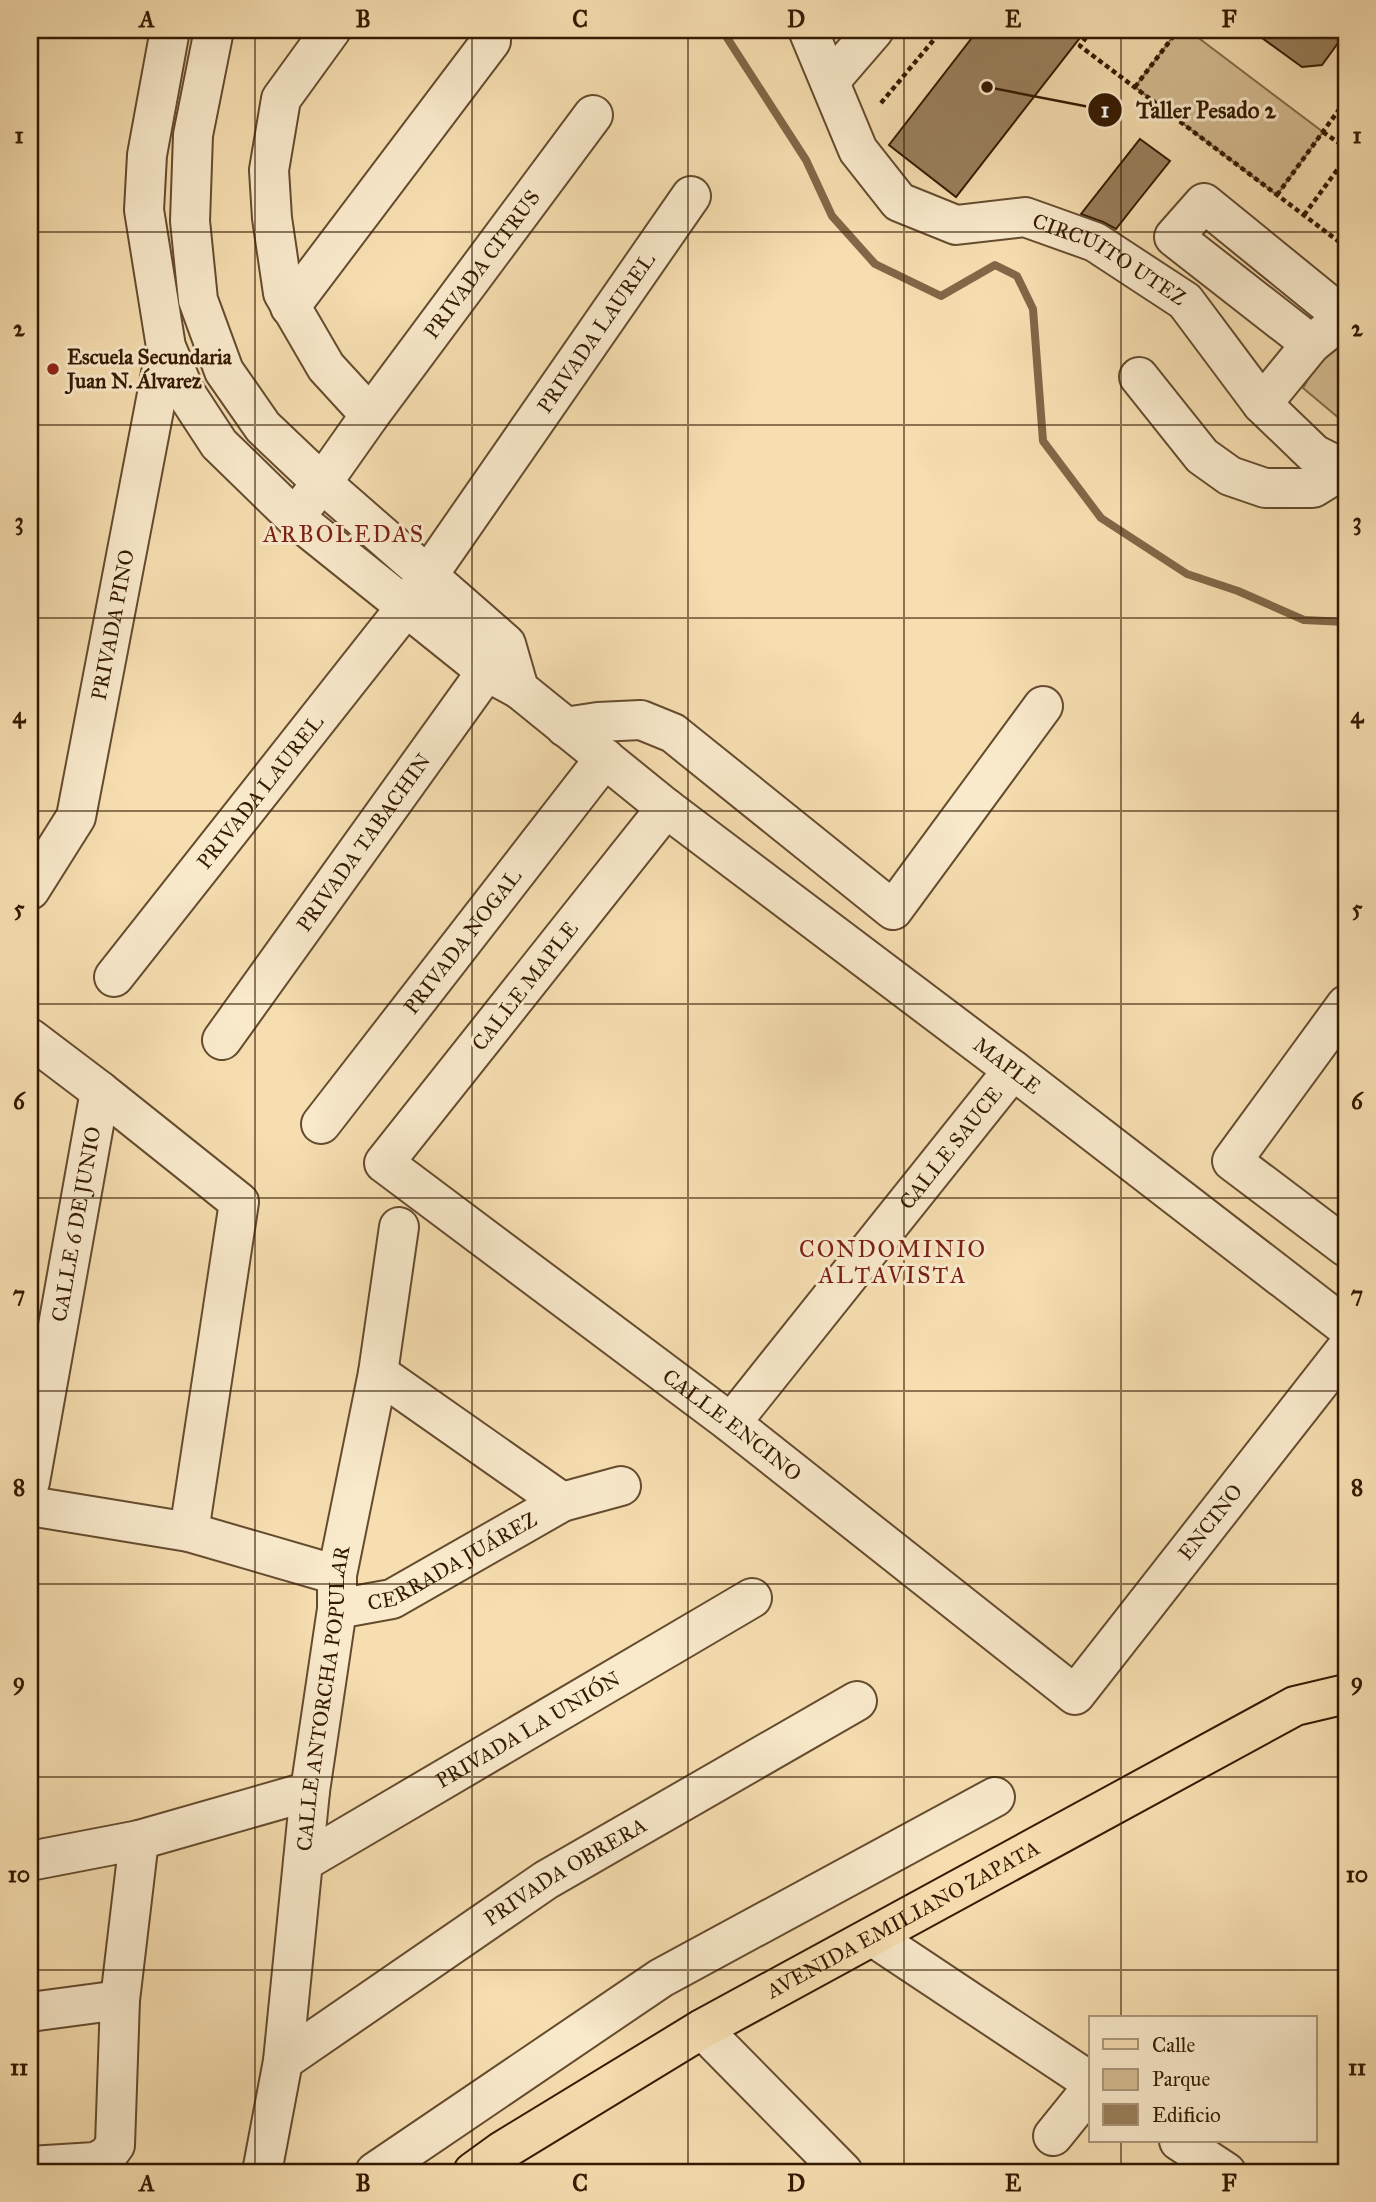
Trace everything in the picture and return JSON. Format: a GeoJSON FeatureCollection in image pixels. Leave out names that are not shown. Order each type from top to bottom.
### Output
{"type":"FeatureCollection","features":[{"type":"Feature","properties":{"kind":"main road","name":"AVENIDA EMILIANO ZAPATA"},"geometry":{"type":"LineString","coordinates":[[473,2172],[502,2151],[702,2029],[1295,1706],[1346,1694]]}},
{"type":"Feature","properties":{"kind":"street"},"geometry":{"type":"LineString","coordinates":[[170,30],[147,155],[144,210],[166,347],[185,392],[219,444],[294,517],[405,607],[496,657]]}},
{"type":"Feature","properties":{"kind":"street"},"geometry":{"type":"LineString","coordinates":[[214,30],[193,135],[190,221],[198,300],[224,371],[263,426],[322,484],[428,574],[496,657]]}},
{"type":"Feature","properties":{"kind":"street"},"geometry":{"type":"LineString","coordinates":[[331,30],[281,99],[269,170],[272,218],[283,293],[326,367],[370,415]]}},
{"type":"Feature","properties":{"kind":"street","name":"CIRCUITO UTEZ"},"geometry":{"type":"LineString","coordinates":[[808,30],[858,150],[899,202],[956,225],[1026,217],[1095,242],[1185,301],[1262,404],[1314,454],[1345,469]]}},
{"type":"Feature","properties":{"kind":"street"},"geometry":{"type":"LineString","coordinates":[[830,81],[874,30]]}},
{"type":"Feature","properties":{"kind":"street"},"geometry":{"type":"LineString","coordinates":[[290,307],[491,41]]}},
{"type":"Feature","properties":{"kind":"street","name":"PRIVADA CITRUS"},"geometry":{"type":"LineString","coordinates":[[294,517],[322,484],[370,415],[593,115]]}},
{"type":"Feature","properties":{"kind":"street","name":"PRIVADA LAUREL"},"geometry":{"type":"LineString","coordinates":[[114,976],[405,607],[691,196]]}},
{"type":"Feature","properties":{"kind":"street"},"geometry":{"type":"LineString","coordinates":[[1262,404],[1311,344],[1345,317],[1204,203],[1174,237],[1311,344]]}},
{"type":"Feature","properties":{"kind":"street","name":"PRIVADA PINO"},"geometry":{"type":"LineString","coordinates":[[30,890],[76,817],[166,347]]}},
{"type":"Feature","properties":{"kind":"street"},"geometry":{"type":"LineString","coordinates":[[1139,377],[1202,456],[1230,476],[1265,488],[1313,488],[1345,469]]}},
{"type":"Feature","properties":{"kind":"street","name":"MAPLE"},"geometry":{"type":"LineString","coordinates":[[496,657],[519,689],[666,808],[1013,1070],[1346,1327]]}},
{"type":"Feature","properties":{"kind":"street","name":"PRIVADA TABACHIN"},"geometry":{"type":"LineString","coordinates":[[222,1040],[496,657]]}},
{"type":"Feature","properties":{"kind":"street"},"geometry":{"type":"LineString","coordinates":[[565,727],[640,720],[673,733],[893,910],[1043,706]]}},
{"type":"Feature","properties":{"kind":"street","name":"PRIVADA NOGAL"},"geometry":{"type":"LineString","coordinates":[[321,1124],[605,758]]}},
{"type":"Feature","properties":{"kind":"street","name":"CALLE MAPLE"},"geometry":{"type":"LineString","coordinates":[[384,1163],[666,808]]}},
{"type":"Feature","properties":{"kind":"street"},"geometry":{"type":"LineString","coordinates":[[1346,1005],[1232,1161],[1346,1247]]}},
{"type":"Feature","properties":{"kind":"street"},"geometry":{"type":"LineString","coordinates":[[30,1038],[239,1202],[189,1532]]}},
{"type":"Feature","properties":{"kind":"street","name":"CALLE SAUCE"},"geometry":{"type":"LineString","coordinates":[[731,1423],[1013,1070]]}},
{"type":"Feature","properties":{"kind":"street","name":"CALLE 6 DE JUNIO"},"geometry":{"type":"LineString","coordinates":[[30,1482],[100,1091]]}},
{"type":"Feature","properties":{"kind":"street","name":"CALLE ENCINO"},"geometry":{"type":"LineString","coordinates":[[384,1163],[731,1423],[1075,1695]]}},
{"type":"Feature","properties":{"kind":"street","name":"CALLE ANTORCHA POPULAR"},"geometry":{"type":"LineString","coordinates":[[262,2172],[283,2061],[310,1791],[337,1592],[378,1373],[399,1227]]}},
{"type":"Feature","properties":{"kind":"street","name":"ENCINO"},"geometry":{"type":"LineString","coordinates":[[1075,1695],[1346,1349]]}},
{"type":"Feature","properties":{"kind":"street","name":"CERRADA JUÁREZ"},"geometry":{"type":"LineString","coordinates":[[378,1373],[562,1502]]}},
{"type":"Feature","properties":{"kind":"street","name":"CERRADA JUÁREZ"},"geometry":{"type":"LineString","coordinates":[[337,1592],[392,1599],[562,1502],[621,1486]]}},
{"type":"Feature","properties":{"kind":"street"},"geometry":{"type":"LineString","coordinates":[[30,1506],[189,1532],[337,1592]]}},
{"type":"Feature","properties":{"kind":"street","name":"PRIVADA LA UNIÓN"},"geometry":{"type":"LineString","coordinates":[[303,1862],[751,1598]]}},
{"type":"Feature","properties":{"kind":"street","name":"PRIVADA OBRERA"},"geometry":{"type":"LineString","coordinates":[[283,2061],[546,1880],[857,1701]]}},
{"type":"Feature","properties":{"kind":"street"},"geometry":{"type":"LineString","coordinates":[[30,1861],[139,1840],[310,1791]]}},
{"type":"Feature","properties":{"kind":"street"},"geometry":{"type":"LineString","coordinates":[[375,2172],[661,1978],[995,1797]]}},
{"type":"Feature","properties":{"kind":"street"},"geometry":{"type":"LineString","coordinates":[[30,2166],[95,2162],[107,2156],[115,2145],[120,2000],[139,1840]]}},
{"type":"Feature","properties":{"kind":"street"},"geometry":{"type":"LineString","coordinates":[[873,1937],[1089,2081]]}},
{"type":"Feature","properties":{"kind":"street"},"geometry":{"type":"LineString","coordinates":[[30,2012],[120,2000]]}},
{"type":"Feature","properties":{"kind":"street"},"geometry":{"type":"LineString","coordinates":[[702,2029],[843,2172]]}},
{"type":"Feature","properties":{"kind":"street"},"geometry":{"type":"LineString","coordinates":[[1053,2136],[1089,2092]]}},
{"type":"Feature","properties":{"kind":"street"},"geometry":{"type":"LineString","coordinates":[[1181,2142],[1226,2172]]}},
{"type":"Feature","properties":{"kind":"path"},"geometry":{"type":"LineString","coordinates":[[881,103],[943,30]]}},
{"type":"Feature","properties":{"kind":"path"},"geometry":{"type":"LineString","coordinates":[[1091,30],[1080,46],[1346,247]]}},
{"type":"Feature","properties":{"kind":"path"},"geometry":{"type":"LineString","coordinates":[[1135,88],[1178,30]]}},
{"type":"Feature","properties":{"kind":"path"},"geometry":{"type":"LineString","coordinates":[[1277,195],[1346,100]]}},
{"type":"Feature","properties":{"kind":"path"},"geometry":{"type":"LineString","coordinates":[[1323,132],[1346,148]]}},
{"type":"Feature","properties":{"kind":"path"},"geometry":{"type":"LineString","coordinates":[[1304,215],[1346,158]]}},
{"type":"Feature","properties":{"kind":"green space"},"geometry":{"type":"Polygon","coordinates":[[[1178,30],[1188,30],[1323,132],[1277,195],[1135,87],[1178,30]]]}},
{"type":"Feature","properties":{"kind":"green space"},"geometry":{"type":"Polygon","coordinates":[[[1346,340],[1346,424],[1303,388],[1326,348],[1346,340]]]}},
{"type":"Feature","properties":{"kind":"building"},"geometry":{"type":"Polygon","coordinates":[[[978,30],[1086,30],[956,197],[889,145],[978,30]]]}},
{"type":"Feature","properties":{"kind":"building"},"geometry":{"type":"Polygon","coordinates":[[[1251,30],[1346,32],[1322,65],[1302,67],[1251,30]]]}},
{"type":"Feature","properties":{"kind":"building"},"geometry":{"type":"Polygon","coordinates":[[[1140,139],[1170,161],[1116,229],[1081,214],[1140,139]]]}},
{"type":"Feature","properties":{"kind":"waterway"},"geometry":{"type":"LineString","coordinates":[[722,30],[806,160],[832,216],[875,264],[941,296],[995,265],[1017,276],[1033,309],[1043,441],[1101,518],[1187,574],[1238,591],[1304,620],[1346,622]]}},
{"type":"Feature","properties":{"kind":"place","name":"Taller Pesado 2"},"geometry":{"type":"Point","coordinates":[987,87]}},
{"type":"Feature","properties":{"kind":"place","name":"Escuela Secundaria Juan N. Álvarez"},"geometry":{"type":"Point","coordinates":[53,369]}},
{"type":"Feature","properties":{"kind":"district","name":"ARBOLEDAS"},"geometry":{"type":"Point","coordinates":[344,534]}},
{"type":"Feature","properties":{"kind":"district","name":"CONDOMINIO ALTAVISTA"},"geometry":{"type":"Point","coordinates":[893,1262]}}]}
